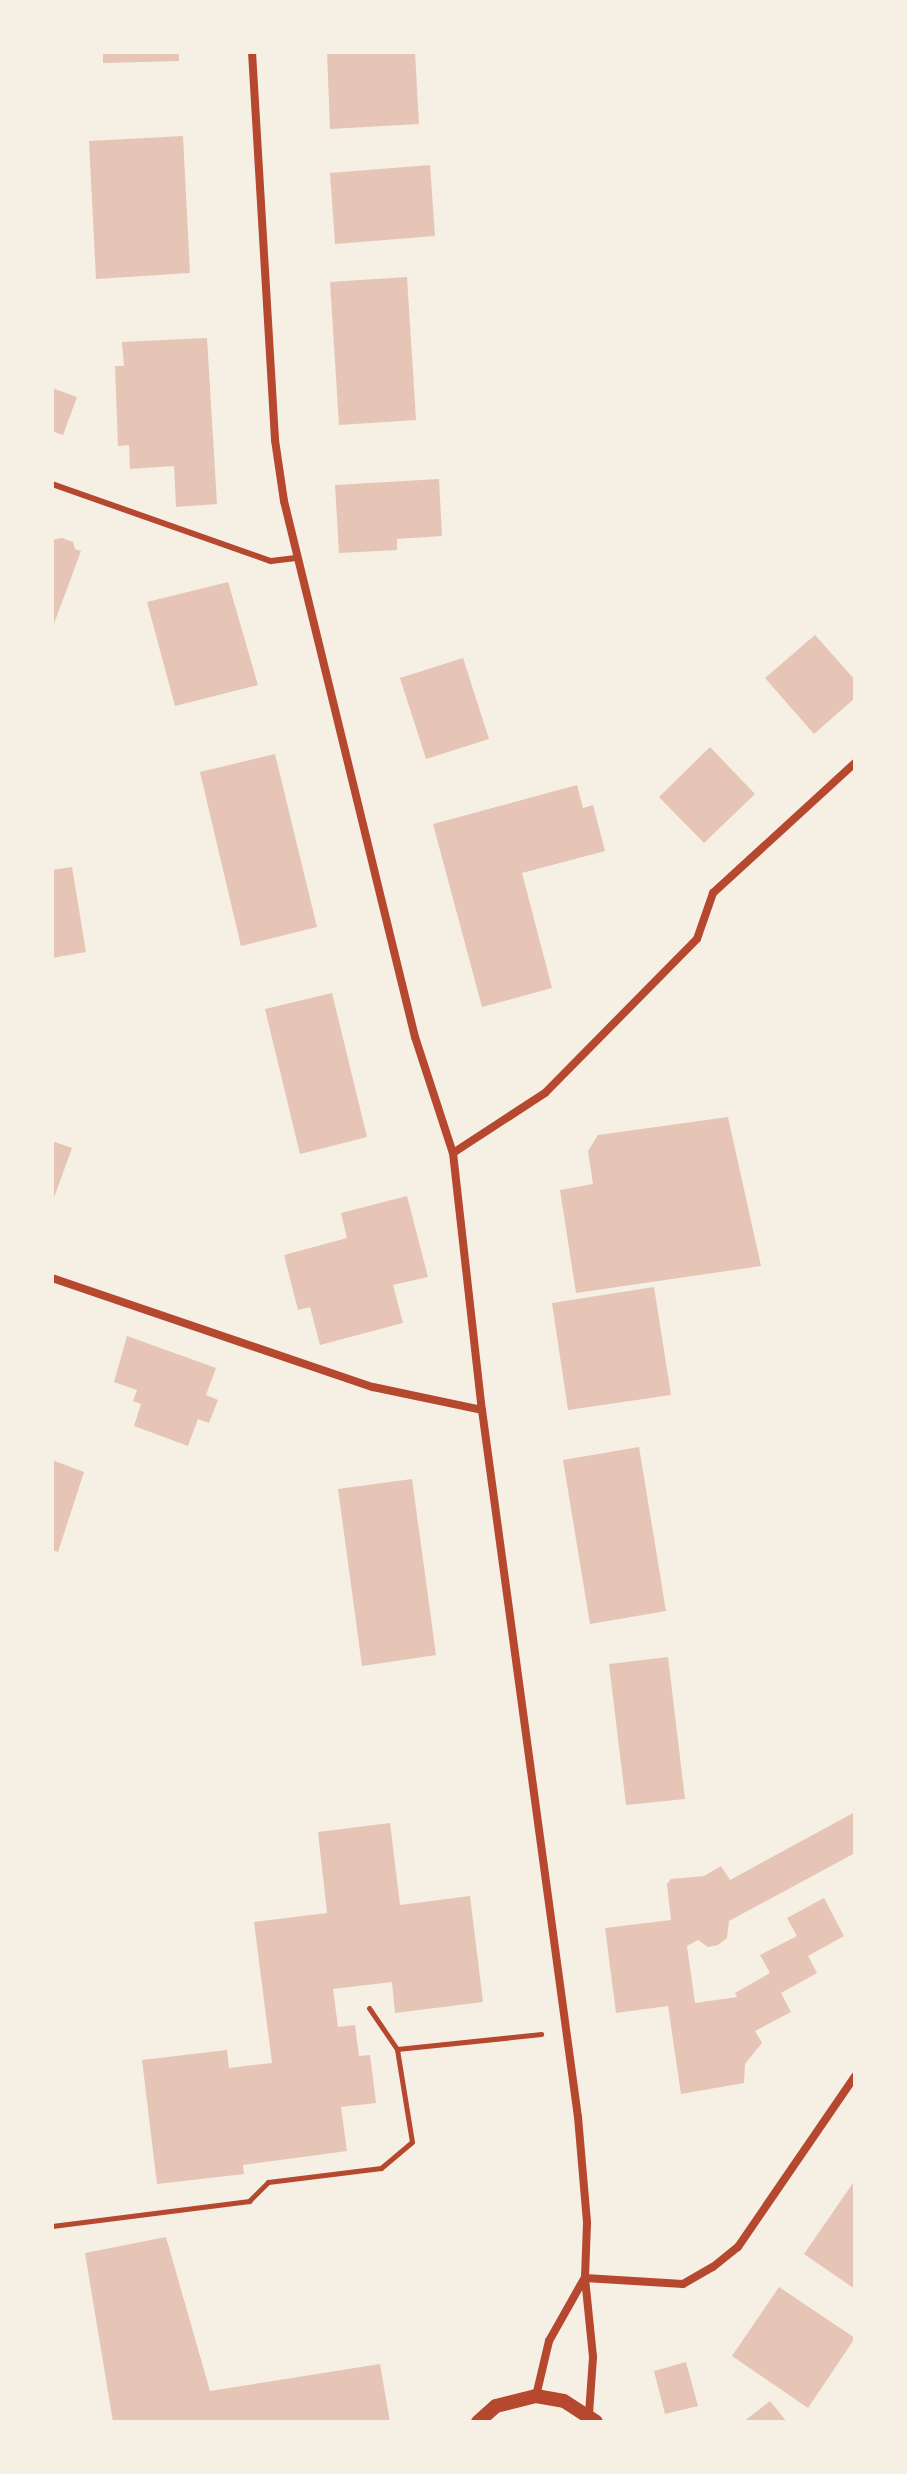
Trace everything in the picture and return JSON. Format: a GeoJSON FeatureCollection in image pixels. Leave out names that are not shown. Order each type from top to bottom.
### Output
{"type":"FeatureCollection","features":[{"type":"Feature","properties":{"kind":"street"},"geometry":{"type":"LineString","coordinates":[[252,52],[275,440],[296,558],[415,1037],[453,1153],[482,1410],[568,2032],[587,2223],[585,2278],[593,2357],[593,2418]]}},
{"type":"Feature","properties":{"kind":"street"},"geometry":{"type":"LineString","coordinates":[[453,1153],[545,1093],[697,939],[713,893],[855,763]]}},
{"type":"Feature","properties":{"kind":"street"},"geometry":{"type":"LineString","coordinates":[[52,1278],[373,1387],[482,1410]]}},
{"type":"Feature","properties":{"kind":"street"},"geometry":{"type":"LineString","coordinates":[[585,2278],[683,2284],[713,2267],[738,2247],[855,2076]]}},
{"type":"Feature","properties":{"kind":"street"},"geometry":{"type":"LineString","coordinates":[[536,2396],[549,2341],[585,2278]]}},
{"type":"Feature","properties":{"kind":"street"},"geometry":{"type":"LineString","coordinates":[[478,2422],[496,2406],[536,2396],[564,2401],[593,2418]]}},
{"type":"Feature","properties":{"kind":"lane"},"geometry":{"type":"LineString","coordinates":[[52,484],[271,561],[296,558]]}},
{"type":"Feature","properties":{"kind":"path"},"geometry":{"type":"LineString","coordinates":[[52,2226],[249,2201],[268,2182],[381,2168],[412,2142],[397,2049],[369,2008]]}},
{"type":"Feature","properties":{"kind":"path"},"geometry":{"type":"LineString","coordinates":[[397,2049],[568,2032]]}},
{"type":"Feature","properties":{"kind":"building"},"geometry":{"type":"Polygon","coordinates":[[[103,52],[179,52],[179,61],[103,63],[103,52]]]}},
{"type":"Feature","properties":{"kind":"building"},"geometry":{"type":"Polygon","coordinates":[[[327,52],[415,52],[419,124],[330,129],[327,52]]]}},
{"type":"Feature","properties":{"kind":"building"},"geometry":{"type":"Polygon","coordinates":[[[183,136],[190,273],[96,279],[89,141],[183,136]]]}},
{"type":"Feature","properties":{"kind":"building"},"geometry":{"type":"Polygon","coordinates":[[[430,165],[435,236],[335,244],[330,173],[430,165]]]}},
{"type":"Feature","properties":{"kind":"building"},"geometry":{"type":"Polygon","coordinates":[[[407,277],[416,420],[339,425],[330,282],[407,277]]]}},
{"type":"Feature","properties":{"kind":"building"},"geometry":{"type":"Polygon","coordinates":[[[207,338],[217,504],[176,507],[174,466],[130,469],[129,445],[118,446],[115,366],[124,366],[122,342],[207,338]]]}},
{"type":"Feature","properties":{"kind":"building"},"geometry":{"type":"Polygon","coordinates":[[[52,388],[77,397],[63,435],[52,431],[52,388]]]}},
{"type":"Feature","properties":{"kind":"building"},"geometry":{"type":"Polygon","coordinates":[[[439,479],[442,536],[397,539],[397,550],[339,553],[335,485],[439,479]]]}},
{"type":"Feature","properties":{"kind":"building"},"geometry":{"type":"Polygon","coordinates":[[[62,538],[73,542],[75,549],[81,551],[52,629],[52,540],[62,538]]]}},
{"type":"Feature","properties":{"kind":"building"},"geometry":{"type":"Polygon","coordinates":[[[228,582],[258,685],[175,706],[147,602],[228,582]]]}},
{"type":"Feature","properties":{"kind":"building"},"geometry":{"type":"Polygon","coordinates":[[[815,635],[855,680],[855,698],[814,734],[765,678],[815,635]]]}},
{"type":"Feature","properties":{"kind":"building"},"geometry":{"type":"Polygon","coordinates":[[[463,658],[489,739],[426,759],[400,678],[463,658]]]}},
{"type":"Feature","properties":{"kind":"building"},"geometry":{"type":"Polygon","coordinates":[[[710,747],[755,794],[704,843],[659,797],[710,747]]]}},
{"type":"Feature","properties":{"kind":"building"},"geometry":{"type":"Polygon","coordinates":[[[275,754],[317,927],[241,946],[200,772],[275,754]]]}},
{"type":"Feature","properties":{"kind":"building"},"geometry":{"type":"Polygon","coordinates":[[[577,785],[583,808],[593,805],[605,851],[522,873],[552,988],[482,1007],[433,824],[577,785]]]}},
{"type":"Feature","properties":{"kind":"building"},"geometry":{"type":"Polygon","coordinates":[[[72,867],[86,952],[52,958],[52,870],[72,867]]]}},
{"type":"Feature","properties":{"kind":"building"},"geometry":{"type":"Polygon","coordinates":[[[332,993],[367,1137],[300,1154],[265,1009],[332,993]]]}},
{"type":"Feature","properties":{"kind":"building"},"geometry":{"type":"Polygon","coordinates":[[[728,1117],[761,1266],[576,1293],[560,1190],[593,1184],[588,1151],[598,1135],[728,1117]]]}},
{"type":"Feature","properties":{"kind":"building"},"geometry":{"type":"Polygon","coordinates":[[[52,1141],[72,1148],[52,1203],[52,1141]]]}},
{"type":"Feature","properties":{"kind":"building"},"geometry":{"type":"Polygon","coordinates":[[[407,1196],[428,1277],[393,1285],[403,1323],[320,1345],[310,1307],[298,1310],[284,1255],[347,1238],[341,1213],[407,1196]]]}},
{"type":"Feature","properties":{"kind":"building"},"geometry":{"type":"Polygon","coordinates":[[[654,1287],[671,1395],[568,1410],[552,1303],[654,1287]]]}},
{"type":"Feature","properties":{"kind":"building"},"geometry":{"type":"Polygon","coordinates":[[[127,1336],[216,1368],[206,1395],[218,1400],[209,1423],[198,1419],[188,1446],[134,1426],[141,1404],[133,1401],[137,1390],[114,1382],[127,1336]]]}},
{"type":"Feature","properties":{"kind":"building"},"geometry":{"type":"Polygon","coordinates":[[[639,1447],[666,1611],[590,1624],[563,1460],[639,1447]]]}},
{"type":"Feature","properties":{"kind":"building"},"geometry":{"type":"Polygon","coordinates":[[[52,1460],[84,1472],[58,1552],[52,1550],[52,1460]]]}},
{"type":"Feature","properties":{"kind":"building"},"geometry":{"type":"Polygon","coordinates":[[[412,1479],[436,1655],[362,1666],[338,1489],[412,1479]]]}},
{"type":"Feature","properties":{"kind":"building"},"geometry":{"type":"Polygon","coordinates":[[[668,1657],[685,1799],[626,1805],[609,1664],[668,1657]]]}},
{"type":"Feature","properties":{"kind":"building"},"geometry":{"type":"Polygon","coordinates":[[[855,1812],[855,1853],[729,1921],[727,1938],[718,1945],[708,1947],[698,1940],[687,1946],[695,2003],[737,1997],[735,1993],[770,1973],[760,1955],[797,1936],[787,1918],[824,1898],[844,1936],[808,1956],[817,1973],[781,1993],[791,2012],[755,2031],[762,2043],[745,2064],[744,2083],[681,2094],[668,2006],[616,2013],[605,1928],[671,1920],[667,1884],[671,1879],[704,1876],[721,1866],[730,1880],[855,1812]]]}},
{"type":"Feature","properties":{"kind":"building"},"geometry":{"type":"Polygon","coordinates":[[[390,1823],[400,1905],[470,1896],[483,2002],[395,2013],[392,1982],[333,1989],[338,2027],[355,2025],[359,2056],[370,2055],[376,2103],[341,2107],[347,2151],[243,2165],[244,2174],[157,2184],[142,2060],[227,2050],[229,2068],[272,2063],[254,1922],[327,1913],[318,1832],[390,1823]]]}},
{"type":"Feature","properties":{"kind":"building"},"geometry":{"type":"Polygon","coordinates":[[[855,2184],[855,2289],[804,2254],[855,2184]]]}},
{"type":"Feature","properties":{"kind":"building"},"geometry":{"type":"Polygon","coordinates":[[[166,2237],[210,2391],[380,2364],[390,2422],[113,2422],[85,2253],[166,2237]]]}},
{"type":"Feature","properties":{"kind":"building"},"geometry":{"type":"Polygon","coordinates":[[[779,2287],[855,2338],[808,2408],[732,2356],[779,2287]]]}},
{"type":"Feature","properties":{"kind":"building"},"geometry":{"type":"Polygon","coordinates":[[[686,2362],[698,2406],[665,2414],[654,2371],[686,2362]]]}},
{"type":"Feature","properties":{"kind":"building"},"geometry":{"type":"Polygon","coordinates":[[[770,2401],[787,2422],[743,2422],[770,2401]]]}}]}
